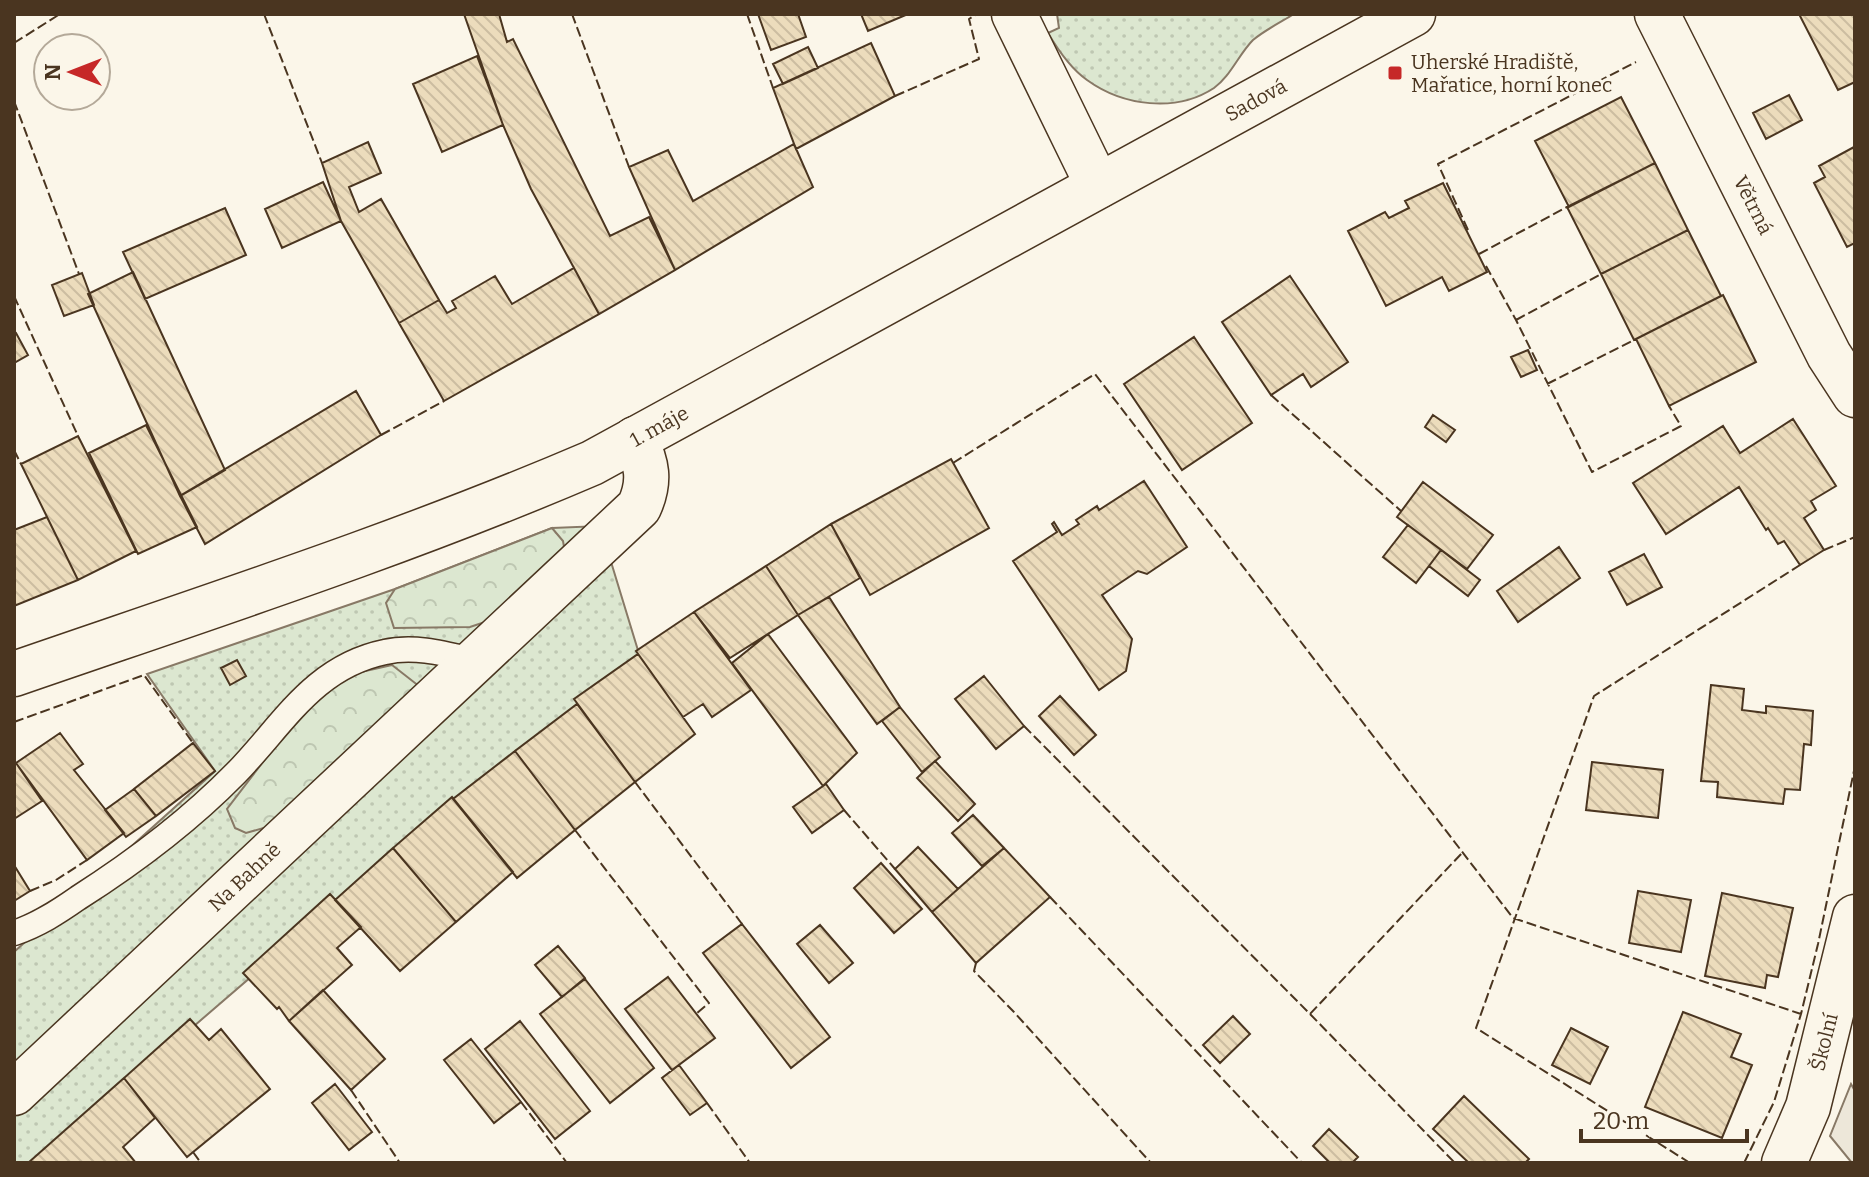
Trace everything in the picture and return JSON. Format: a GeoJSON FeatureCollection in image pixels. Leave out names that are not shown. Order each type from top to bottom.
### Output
{"type":"FeatureCollection","features":[{"type":"Feature","properties":{"kind":"street"},"geometry":{"type":"LineString","coordinates":[[1014,14],[1098,186]]}},
{"type":"Feature","properties":{"kind":"street","name":"Sadová"},"geometry":{"type":"LineString","coordinates":[[1098,186],[1413,14]]}},
{"type":"Feature","properties":{"kind":"street","name":"Větrná"},"geometry":{"type":"LineString","coordinates":[[1657,14],[1829,355],[1855,395]]}},
{"type":"Feature","properties":{"kind":"street","name":"1. máje"},"geometry":{"type":"LineString","coordinates":[[14,674],[310,574],[489,507],[592,463],[1098,186]]}},
{"type":"Feature","properties":{"kind":"street","name":"Na Bahně"},"geometry":{"type":"LineString","coordinates":[[14,1093],[639,507],[647,487],[647,471],[645,458],[635,439]]}},
{"type":"Feature","properties":{"kind":"street","name":"Školní"},"geometry":{"type":"LineString","coordinates":[[1784,1163],[1808,1107],[1855,917]]}},
{"type":"Feature","properties":{"kind":"lane"},"geometry":{"type":"LineString","coordinates":[[14,933],[49,918],[157,846],[239,770],[307,691],[340,669],[384,652],[411,649],[476,661]]}},
{"type":"Feature","properties":{"kind":"green space"},"geometry":{"type":"Polygon","coordinates":[[[1057,14],[1294,14],[1253,40],[1214,88],[1183,101],[1150,103],[1117,96],[1081,75],[1048,33],[1059,28],[1057,14]]]}},
{"type":"Feature","properties":{"kind":"green space"},"geometry":{"type":"Polygon","coordinates":[[[600,526],[14,1071],[14,952],[215,771],[147,674],[395,589],[552,528],[600,526]]]}},
{"type":"Feature","properties":{"kind":"green space"},"geometry":{"type":"Polygon","coordinates":[[[552,528],[563,541],[566,558],[506,615],[470,627],[394,628],[386,603],[395,589],[552,528]]]}},
{"type":"Feature","properties":{"kind":"green space"},"geometry":{"type":"Polygon","coordinates":[[[608,552],[640,657],[396,852],[35,1163],[14,1163],[14,1109],[608,552]]]}},
{"type":"Feature","properties":{"kind":"green space"},"geometry":{"type":"Polygon","coordinates":[[[392,665],[424,690],[281,823],[246,833],[235,828],[227,809],[302,711],[352,674],[392,665]]]}},
{"type":"Feature","properties":{"kind":"shaded area"},"geometry":{"type":"Polygon","coordinates":[[[1851,1084],[1855,1091],[1855,1163],[1830,1136],[1851,1084]]]}},
{"type":"Feature","properties":{"kind":"building"},"geometry":{"type":"Polygon","coordinates":[[[464,14],[499,14],[507,42],[513,39],[610,236],[649,217],[675,270],[599,314],[531,189],[503,125],[464,14]]]}},
{"type":"Feature","properties":{"kind":"building"},"geometry":{"type":"Polygon","coordinates":[[[758,14],[798,14],[806,37],[771,50],[758,14]]]}},
{"type":"Feature","properties":{"kind":"building"},"geometry":{"type":"Polygon","coordinates":[[[861,14],[908,14],[868,31],[861,14]]]}},
{"type":"Feature","properties":{"kind":"building"},"geometry":{"type":"Polygon","coordinates":[[[1799,14],[1855,14],[1855,82],[1838,90],[1799,14]]]}},
{"type":"Feature","properties":{"kind":"building"},"geometry":{"type":"Polygon","coordinates":[[[871,43],[895,96],[796,149],[773,88],[871,43]]]}},
{"type":"Feature","properties":{"kind":"building"},"geometry":{"type":"Polygon","coordinates":[[[808,47],[818,68],[783,84],[773,64],[808,47]]]}},
{"type":"Feature","properties":{"kind":"building"},"geometry":{"type":"Polygon","coordinates":[[[477,56],[503,125],[442,152],[413,84],[477,56]]]}},
{"type":"Feature","properties":{"kind":"building"},"geometry":{"type":"Polygon","coordinates":[[[1789,95],[1802,120],[1766,139],[1753,113],[1789,95]]]}},
{"type":"Feature","properties":{"kind":"building"},"geometry":{"type":"Polygon","coordinates":[[[1621,97],[1655,163],[1569,207],[1535,141],[1621,97]]]}},
{"type":"Feature","properties":{"kind":"building"},"geometry":{"type":"Polygon","coordinates":[[[368,142],[381,173],[349,187],[359,212],[381,199],[439,300],[399,323],[341,221],[322,163],[368,142]]]}},
{"type":"Feature","properties":{"kind":"building"},"geometry":{"type":"Polygon","coordinates":[[[794,144],[813,187],[675,270],[629,167],[668,150],[693,201],[794,144]]]}},
{"type":"Feature","properties":{"kind":"building"},"geometry":{"type":"Polygon","coordinates":[[[1854,147],[1855,243],[1847,247],[1814,183],[1825,177],[1819,166],[1854,147]]]}},
{"type":"Feature","properties":{"kind":"building"},"geometry":{"type":"Polygon","coordinates":[[[1655,163],[1688,230],[1601,274],[1567,207],[1655,163]]]}},
{"type":"Feature","properties":{"kind":"building"},"geometry":{"type":"Polygon","coordinates":[[[323,182],[341,221],[282,248],[265,209],[323,182]]]}},
{"type":"Feature","properties":{"kind":"building"},"geometry":{"type":"Polygon","coordinates":[[[1443,183],[1487,272],[1449,291],[1442,277],[1386,306],[1348,231],[1385,212],[1389,218],[1409,208],[1405,201],[1443,183]]]}},
{"type":"Feature","properties":{"kind":"building"},"geometry":{"type":"Polygon","coordinates":[[[225,208],[246,255],[145,299],[123,252],[225,208]]]}},
{"type":"Feature","properties":{"kind":"building"},"geometry":{"type":"Polygon","coordinates":[[[1688,230],[1721,296],[1634,340],[1601,274],[1688,230]]]}},
{"type":"Feature","properties":{"kind":"building"},"geometry":{"type":"Polygon","coordinates":[[[574,268],[599,314],[444,401],[399,323],[439,300],[447,313],[456,308],[452,301],[495,276],[512,304],[574,268]]]}},
{"type":"Feature","properties":{"kind":"building"},"geometry":{"type":"Polygon","coordinates":[[[133,272],[225,470],[180,496],[88,294],[133,272]]]}},
{"type":"Feature","properties":{"kind":"building"},"geometry":{"type":"Polygon","coordinates":[[[82,273],[94,305],[64,316],[52,285],[82,273]]]}},
{"type":"Feature","properties":{"kind":"building"},"geometry":{"type":"Polygon","coordinates":[[[1290,276],[1348,362],[1311,387],[1303,374],[1271,395],[1222,322],[1290,276]]]}},
{"type":"Feature","properties":{"kind":"building"},"geometry":{"type":"Polygon","coordinates":[[[1723,295],[1756,362],[1669,406],[1636,339],[1723,295]]]}},
{"type":"Feature","properties":{"kind":"building"},"geometry":{"type":"Polygon","coordinates":[[[14,334],[28,355],[14,363],[14,334]]]}},
{"type":"Feature","properties":{"kind":"building"},"geometry":{"type":"Polygon","coordinates":[[[1194,337],[1252,423],[1182,470],[1124,384],[1194,337]]]}},
{"type":"Feature","properties":{"kind":"building"},"geometry":{"type":"Polygon","coordinates":[[[1528,350],[1537,370],[1521,377],[1511,357],[1528,350]]]}},
{"type":"Feature","properties":{"kind":"building"},"geometry":{"type":"Polygon","coordinates":[[[356,391],[381,435],[205,544],[180,496],[356,391]]]}},
{"type":"Feature","properties":{"kind":"building"},"geometry":{"type":"Polygon","coordinates":[[[1433,415],[1455,430],[1446,442],[1425,427],[1433,415]]]}},
{"type":"Feature","properties":{"kind":"building"},"geometry":{"type":"Polygon","coordinates":[[[1793,419],[1836,486],[1811,501],[1816,510],[1804,518],[1824,550],[1800,565],[1784,541],[1778,544],[1768,528],[1766,530],[1739,487],[1666,534],[1633,483],[1723,426],[1740,453],[1793,419]]]}},
{"type":"Feature","properties":{"kind":"building"},"geometry":{"type":"Polygon","coordinates":[[[146,425],[197,527],[138,554],[89,453],[146,425]]]}},
{"type":"Feature","properties":{"kind":"building"},"geometry":{"type":"Polygon","coordinates":[[[78,436],[136,551],[78,580],[21,464],[78,436]]]}},
{"type":"Feature","properties":{"kind":"building"},"geometry":{"type":"Polygon","coordinates":[[[951,459],[989,528],[870,595],[831,524],[951,459]]]}},
{"type":"Feature","properties":{"kind":"building"},"geometry":{"type":"Polygon","coordinates":[[[1144,481],[1187,547],[1147,574],[1138,571],[1102,595],[1132,639],[1126,671],[1099,690],[1013,561],[1057,532],[1052,524],[1054,522],[1062,535],[1079,524],[1076,520],[1097,506],[1099,510],[1144,481]]]}},
{"type":"Feature","properties":{"kind":"building"},"geometry":{"type":"Polygon","coordinates":[[[1423,482],[1493,535],[1467,569],[1397,517],[1423,482]]]}},
{"type":"Feature","properties":{"kind":"building"},"geometry":{"type":"Polygon","coordinates":[[[47,517],[78,580],[14,606],[14,530],[47,517]]]}},
{"type":"Feature","properties":{"kind":"building"},"geometry":{"type":"Polygon","coordinates":[[[831,524],[860,578],[798,615],[766,566],[831,524]]]}},
{"type":"Feature","properties":{"kind":"building"},"geometry":{"type":"Polygon","coordinates":[[[1408,525],[1441,550],[1416,583],[1383,557],[1408,525]]]}},
{"type":"Feature","properties":{"kind":"building"},"geometry":{"type":"Polygon","coordinates":[[[1559,547],[1580,578],[1518,622],[1497,591],[1559,547]]]}},
{"type":"Feature","properties":{"kind":"building"},"geometry":{"type":"Polygon","coordinates":[[[1441,550],[1480,580],[1468,596],[1429,566],[1441,550]]]}},
{"type":"Feature","properties":{"kind":"building"},"geometry":{"type":"Polygon","coordinates":[[[1644,554],[1662,587],[1627,605],[1609,572],[1644,554]]]}},
{"type":"Feature","properties":{"kind":"building"},"geometry":{"type":"Polygon","coordinates":[[[766,566],[798,615],[730,658],[694,612],[766,566]]]}},
{"type":"Feature","properties":{"kind":"building"},"geometry":{"type":"Polygon","coordinates":[[[829,597],[900,707],[877,724],[798,615],[829,597]]]}},
{"type":"Feature","properties":{"kind":"building"},"geometry":{"type":"Polygon","coordinates":[[[694,612],[751,690],[712,717],[703,704],[683,717],[636,651],[694,612]]]}},
{"type":"Feature","properties":{"kind":"building"},"geometry":{"type":"Polygon","coordinates":[[[768,634],[857,753],[823,786],[732,663],[768,634]]]}},
{"type":"Feature","properties":{"kind":"building"},"geometry":{"type":"Polygon","coordinates":[[[638,654],[695,734],[635,782],[574,699],[638,654]]]}},
{"type":"Feature","properties":{"kind":"building"},"geometry":{"type":"Polygon","coordinates":[[[237,660],[246,676],[230,685],[221,668],[237,660]]]}},
{"type":"Feature","properties":{"kind":"building"},"geometry":{"type":"Polygon","coordinates":[[[984,676],[1024,726],[996,749],[955,699],[984,676]]]}},
{"type":"Feature","properties":{"kind":"building"},"geometry":{"type":"Polygon","coordinates":[[[1711,685],[1744,689],[1742,710],[1766,713],[1766,706],[1813,711],[1811,745],[1804,744],[1800,790],[1785,789],[1783,804],[1717,797],[1718,782],[1701,781],[1711,685]]]}},
{"type":"Feature","properties":{"kind":"building"},"geometry":{"type":"Polygon","coordinates":[[[1060,696],[1096,735],[1074,755],[1039,716],[1060,696]]]}},
{"type":"Feature","properties":{"kind":"building"},"geometry":{"type":"Polygon","coordinates":[[[577,704],[635,782],[575,830],[515,751],[577,704]]]}},
{"type":"Feature","properties":{"kind":"building"},"geometry":{"type":"Polygon","coordinates":[[[900,707],[940,757],[922,772],[882,721],[900,707]]]}},
{"type":"Feature","properties":{"kind":"building"},"geometry":{"type":"Polygon","coordinates":[[[60,733],[83,764],[74,770],[124,833],[87,860],[16,763],[60,733]]]}},
{"type":"Feature","properties":{"kind":"building"},"geometry":{"type":"Polygon","coordinates":[[[193,743],[215,771],[156,816],[134,789],[193,743]]]}},
{"type":"Feature","properties":{"kind":"building"},"geometry":{"type":"Polygon","coordinates":[[[515,751],[575,830],[517,878],[453,799],[515,751]]]}},
{"type":"Feature","properties":{"kind":"building"},"geometry":{"type":"Polygon","coordinates":[[[935,761],[975,804],[958,821],[917,778],[935,761]]]}},
{"type":"Feature","properties":{"kind":"building"},"geometry":{"type":"Polygon","coordinates":[[[1592,762],[1663,770],[1658,818],[1586,810],[1592,762]]]}},
{"type":"Feature","properties":{"kind":"building"},"geometry":{"type":"Polygon","coordinates":[[[16,763],[42,801],[14,819],[14,765],[16,763]]]}},
{"type":"Feature","properties":{"kind":"building"},"geometry":{"type":"Polygon","coordinates":[[[826,784],[844,810],[812,833],[793,807],[826,784]]]}},
{"type":"Feature","properties":{"kind":"building"},"geometry":{"type":"Polygon","coordinates":[[[134,789],[156,816],[126,837],[105,810],[134,789]]]}},
{"type":"Feature","properties":{"kind":"building"},"geometry":{"type":"Polygon","coordinates":[[[452,797],[513,872],[456,922],[393,848],[452,797]]]}},
{"type":"Feature","properties":{"kind":"building"},"geometry":{"type":"Polygon","coordinates":[[[973,815],[1004,848],[982,866],[952,833],[973,815]]]}},
{"type":"Feature","properties":{"kind":"building"},"geometry":{"type":"Polygon","coordinates":[[[918,847],[958,889],[932,912],[895,869],[918,847]]]}},
{"type":"Feature","properties":{"kind":"building"},"geometry":{"type":"Polygon","coordinates":[[[393,848],[456,922],[400,971],[335,900],[393,848]]]}},
{"type":"Feature","properties":{"kind":"building"},"geometry":{"type":"Polygon","coordinates":[[[1004,848],[1050,897],[976,963],[932,912],[1004,848]]]}},
{"type":"Feature","properties":{"kind":"building"},"geometry":{"type":"Polygon","coordinates":[[[881,863],[922,909],[894,933],[854,888],[881,863]]]}},
{"type":"Feature","properties":{"kind":"building"},"geometry":{"type":"Polygon","coordinates":[[[14,865],[30,891],[14,901],[14,865]]]}},
{"type":"Feature","properties":{"kind":"building"},"geometry":{"type":"Polygon","coordinates":[[[1638,891],[1691,900],[1681,952],[1629,943],[1638,891]]]}},
{"type":"Feature","properties":{"kind":"building"},"geometry":{"type":"Polygon","coordinates":[[[1722,893],[1793,908],[1778,977],[1767,975],[1765,988],[1705,976],[1722,893]]]}},
{"type":"Feature","properties":{"kind":"building"},"geometry":{"type":"Polygon","coordinates":[[[330,894],[361,927],[337,948],[352,965],[289,1021],[279,1007],[277,1009],[243,973],[330,894]]]}},
{"type":"Feature","properties":{"kind":"building"},"geometry":{"type":"Polygon","coordinates":[[[742,924],[830,1037],[791,1068],[703,953],[742,924]]]}},
{"type":"Feature","properties":{"kind":"building"},"geometry":{"type":"Polygon","coordinates":[[[820,925],[853,963],[829,983],[797,944],[820,925]]]}},
{"type":"Feature","properties":{"kind":"building"},"geometry":{"type":"Polygon","coordinates":[[[558,946],[585,978],[562,997],[535,965],[558,946]]]}},
{"type":"Feature","properties":{"kind":"building"},"geometry":{"type":"Polygon","coordinates":[[[668,977],[715,1038],[672,1070],[625,1009],[668,977]]]}},
{"type":"Feature","properties":{"kind":"building"},"geometry":{"type":"Polygon","coordinates":[[[585,979],[654,1068],[610,1103],[540,1014],[585,979]]]}},
{"type":"Feature","properties":{"kind":"building"},"geometry":{"type":"Polygon","coordinates":[[[323,990],[385,1059],[351,1090],[289,1021],[323,990]]]}},
{"type":"Feature","properties":{"kind":"building"},"geometry":{"type":"Polygon","coordinates":[[[1683,1012],[1741,1034],[1731,1057],[1752,1065],[1722,1138],[1645,1107],[1683,1012]]]}},
{"type":"Feature","properties":{"kind":"building"},"geometry":{"type":"Polygon","coordinates":[[[1233,1016],[1250,1034],[1220,1063],[1203,1045],[1233,1016]]]}},
{"type":"Feature","properties":{"kind":"building"},"geometry":{"type":"Polygon","coordinates":[[[190,1019],[209,1040],[221,1029],[270,1089],[187,1157],[124,1078],[190,1019]]]}},
{"type":"Feature","properties":{"kind":"building"},"geometry":{"type":"Polygon","coordinates":[[[520,1021],[590,1111],[555,1139],[485,1049],[520,1021]]]}},
{"type":"Feature","properties":{"kind":"building"},"geometry":{"type":"Polygon","coordinates":[[[1571,1028],[1608,1047],[1590,1084],[1552,1065],[1571,1028]]]}},
{"type":"Feature","properties":{"kind":"building"},"geometry":{"type":"Polygon","coordinates":[[[471,1039],[521,1102],[494,1123],[444,1060],[471,1039]]]}},
{"type":"Feature","properties":{"kind":"building"},"geometry":{"type":"Polygon","coordinates":[[[679,1065],[707,1103],[690,1115],[662,1078],[679,1065]]]}},
{"type":"Feature","properties":{"kind":"building"},"geometry":{"type":"Polygon","coordinates":[[[124,1078],[155,1118],[123,1147],[136,1163],[28,1163],[124,1078]]]}},
{"type":"Feature","properties":{"kind":"building"},"geometry":{"type":"Polygon","coordinates":[[[335,1084],[372,1132],[349,1150],[312,1103],[335,1084]]]}},
{"type":"Feature","properties":{"kind":"building"},"geometry":{"type":"Polygon","coordinates":[[[1464,1096],[1529,1159],[1525,1163],[1469,1163],[1433,1129],[1464,1096]]]}},
{"type":"Feature","properties":{"kind":"building"},"geometry":{"type":"Polygon","coordinates":[[[1329,1129],[1358,1157],[1352,1163],[1330,1163],[1313,1146],[1329,1129]]]}},
{"type":"Feature","properties":{"kind":"fence"},"geometry":{"type":"LineString","coordinates":[[14,43],[60,14]]}},
{"type":"Feature","properties":{"kind":"fence"},"geometry":{"type":"LineString","coordinates":[[264,14],[322,163]]}},
{"type":"Feature","properties":{"kind":"fence"},"geometry":{"type":"LineString","coordinates":[[572,14],[629,167]]}},
{"type":"Feature","properties":{"kind":"fence"},"geometry":{"type":"LineString","coordinates":[[747,14],[773,88]]}},
{"type":"Feature","properties":{"kind":"fence"},"geometry":{"type":"LineString","coordinates":[[895,96],[979,59],[969,19],[977,14]]}},
{"type":"Feature","properties":{"kind":"fence"},"geometry":{"type":"LineString","coordinates":[[1468,230],[1438,164],[1636,62]]}},
{"type":"Feature","properties":{"kind":"fence"},"geometry":{"type":"LineString","coordinates":[[14,101],[79,274]]}},
{"type":"Feature","properties":{"kind":"fence"},"geometry":{"type":"LineString","coordinates":[[1479,254],[1567,207]]}},
{"type":"Feature","properties":{"kind":"fence"},"geometry":{"type":"LineString","coordinates":[[1486,266],[1592,472],[1681,426],[1669,406]]}},
{"type":"Feature","properties":{"kind":"fence"},"geometry":{"type":"LineString","coordinates":[[1516,320],[1601,274]]}},
{"type":"Feature","properties":{"kind":"fence"},"geometry":{"type":"LineString","coordinates":[[14,296],[78,436]]}},
{"type":"Feature","properties":{"kind":"fence"},"geometry":{"type":"LineString","coordinates":[[1547,384],[1634,340]]}},
{"type":"Feature","properties":{"kind":"fence"},"geometry":{"type":"LineString","coordinates":[[953,463],[1095,374],[1513,918],[1801,1014]]}},
{"type":"Feature","properties":{"kind":"fence"},"geometry":{"type":"LineString","coordinates":[[1271,395],[1401,511]]}},
{"type":"Feature","properties":{"kind":"fence"},"geometry":{"type":"LineString","coordinates":[[381,435],[444,401]]}},
{"type":"Feature","properties":{"kind":"fence"},"geometry":{"type":"LineString","coordinates":[[14,450],[21,464]]}},
{"type":"Feature","properties":{"kind":"fence"},"geometry":{"type":"LineString","coordinates":[[1824,550],[1855,537]]}},
{"type":"Feature","properties":{"kind":"fence"},"geometry":{"type":"LineString","coordinates":[[1690,1163],[1476,1028],[1594,696],[1800,565]]}},
{"type":"Feature","properties":{"kind":"fence"},"geometry":{"type":"LineString","coordinates":[[14,722],[144,675],[193,743]]}},
{"type":"Feature","properties":{"kind":"fence"},"geometry":{"type":"LineString","coordinates":[[1024,726],[1310,1014],[1462,853]]}},
{"type":"Feature","properties":{"kind":"fence"},"geometry":{"type":"LineString","coordinates":[[1744,1163],[1774,1102],[1801,1014],[1855,766]]}},
{"type":"Feature","properties":{"kind":"fence"},"geometry":{"type":"LineString","coordinates":[[635,782],[742,924]]}},
{"type":"Feature","properties":{"kind":"fence"},"geometry":{"type":"LineString","coordinates":[[844,810],[895,869]]}},
{"type":"Feature","properties":{"kind":"fence"},"geometry":{"type":"LineString","coordinates":[[575,830],[709,1003],[696,1014]]}},
{"type":"Feature","properties":{"kind":"fence"},"geometry":{"type":"LineString","coordinates":[[30,891],[56,880],[87,860]]}},
{"type":"Feature","properties":{"kind":"fence"},"geometry":{"type":"LineString","coordinates":[[1050,897],[1302,1163]]}},
{"type":"Feature","properties":{"kind":"fence"},"geometry":{"type":"LineString","coordinates":[[976,963],[974,971],[1151,1163]]}},
{"type":"Feature","properties":{"kind":"fence"},"geometry":{"type":"LineString","coordinates":[[1310,1014],[1455,1163]]}},
{"type":"Feature","properties":{"kind":"fence"},"geometry":{"type":"LineString","coordinates":[[351,1090],[400,1163]]}},
{"type":"Feature","properties":{"kind":"fence"},"geometry":{"type":"LineString","coordinates":[[521,1102],[567,1163]]}},
{"type":"Feature","properties":{"kind":"fence"},"geometry":{"type":"LineString","coordinates":[[707,1103],[750,1163]]}},
{"type":"Feature","properties":{"kind":"fence"},"geometry":{"type":"LineString","coordinates":[[193,1152],[201,1163]]}},
{"type":"Feature","properties":{"kind":"place","name":"Uherské Hradiště, Mařatice, horní konec"},"geometry":{"type":"Point","coordinates":[1395,73]}}]}
